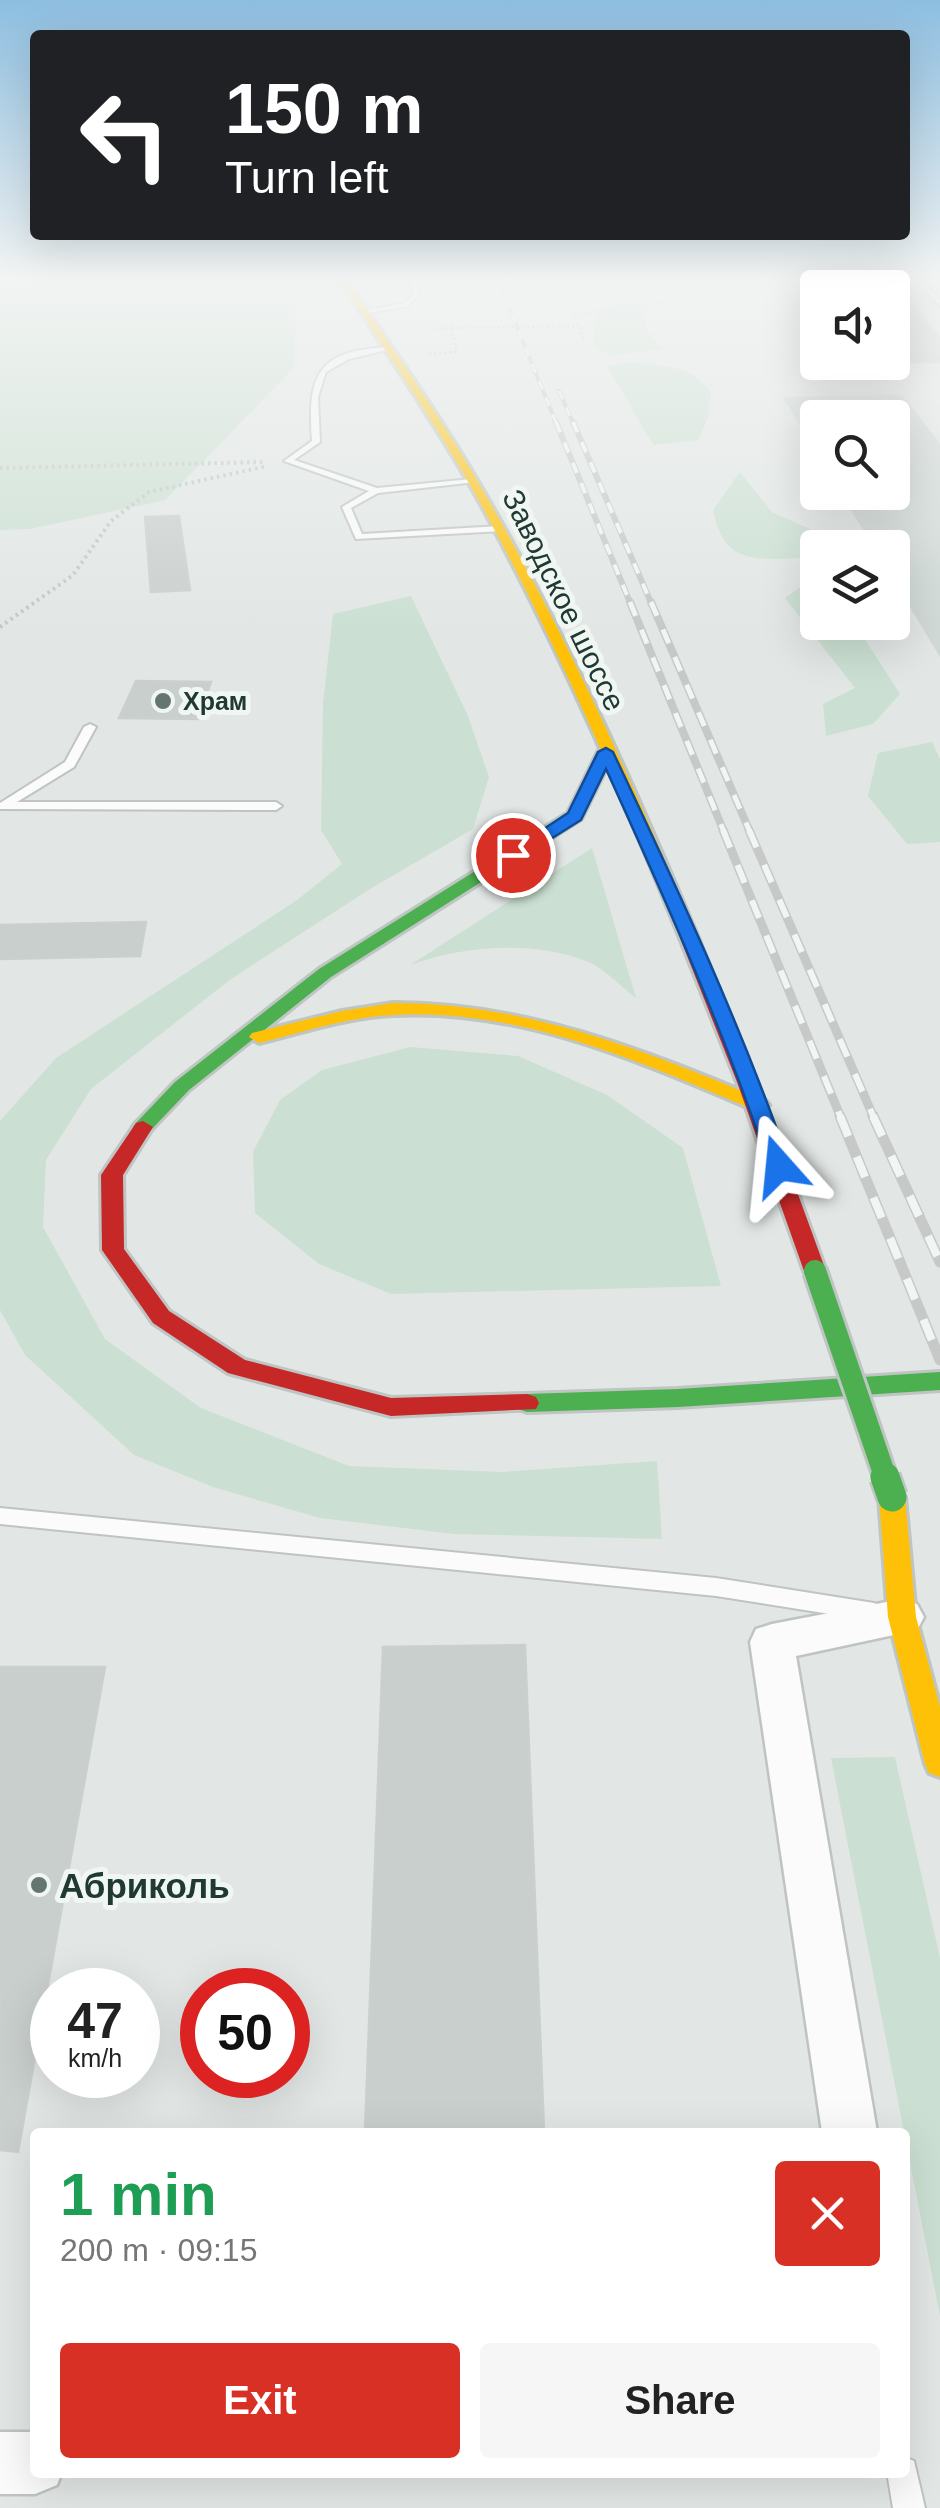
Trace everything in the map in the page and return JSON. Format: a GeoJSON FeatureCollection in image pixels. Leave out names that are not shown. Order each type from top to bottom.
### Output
{"type":"FeatureCollection","features":[{"type":"Feature","properties":{"kind":"main road","name":"Заводское шоссе"},"geometry":{"type":"LineString","coordinates":[[422,398],[500,529],[682,916],[759,1105],[892,1497],[902,1617],[940,1764]]}},
{"type":"Feature","properties":{"kind":"main road"},"geometry":{"type":"LineString","coordinates":[[606,752],[575,816],[326,973],[182,1086],[148,1122],[112,1175],[114,1250],[160,1317],[237,1367],[391,1407],[678,1398],[940,1381]]}},
{"type":"Feature","properties":{"kind":"main road"},"geometry":{"type":"LineString","coordinates":[[231,1046],[309,1020],[390,1008],[482,1010],[600,1039],[759,1105]]}},
{"type":"Feature","properties":{"kind":"street"},"geometry":{"type":"LineString","coordinates":[[848,2128],[772,1642],[902,1617]]}},
{"type":"Feature","properties":{"kind":"street"},"geometry":{"type":"LineString","coordinates":[[0,2463],[30,2463]]}},
{"type":"Feature","properties":{"kind":"lane"},"geometry":{"type":"LineString","coordinates":[[288,461],[316,442],[315,398]]}},
{"type":"Feature","properties":{"kind":"lane"},"geometry":{"type":"LineString","coordinates":[[288,461],[376,491]]}},
{"type":"Feature","properties":{"kind":"lane"},"geometry":{"type":"LineString","coordinates":[[472,482],[376,491],[346,507],[360,537],[500,529]]}},
{"type":"Feature","properties":{"kind":"lane"},"geometry":{"type":"LineString","coordinates":[[2,808],[70,764],[90,727]]}},
{"type":"Feature","properties":{"kind":"lane"},"geometry":{"type":"LineString","coordinates":[[2,808],[276,806]]}},
{"type":"Feature","properties":{"kind":"lane"},"geometry":{"type":"LineString","coordinates":[[0,1516],[716,1586],[902,1617]]}},
{"type":"Feature","properties":{"kind":"lane"},"geometry":{"type":"LineString","coordinates":[[904,2478],[909,2508]]}},
{"type":"Feature","properties":{"kind":"path"},"geometry":{"type":"LineString","coordinates":[[0,468],[288,461]]}},
{"type":"Feature","properties":{"kind":"path"},"geometry":{"type":"LineString","coordinates":[[0,627],[73,575],[112,521],[148,492],[288,461]]}},
{"type":"Feature","properties":{"kind":"shaded area"},"geometry":{"type":"Polygon","coordinates":[[[784,398],[904,398],[800,400],[800,426],[784,398]]]}},
{"type":"Feature","properties":{"kind":"shaded area"},"geometry":{"type":"Polygon","coordinates":[[[910,405],[940,443],[940,657],[910,607],[910,530],[863,530],[851,510],[910,510],[910,405]]]}},
{"type":"Feature","properties":{"kind":"green space"},"geometry":{"type":"Polygon","coordinates":[[[0,398],[265,398],[165,500],[30,529],[0,530],[0,398]]]}},
{"type":"Feature","properties":{"kind":"green space"},"geometry":{"type":"Polygon","coordinates":[[[626,398],[710,398],[708,417],[698,440],[654,445],[626,398]]]}},
{"type":"Feature","properties":{"kind":"green space"},"geometry":{"type":"Polygon","coordinates":[[[740,472],[772,512],[812,530],[800,530],[800,558],[748,556],[727,543],[713,510],[740,472]]]}},
{"type":"Feature","properties":{"kind":"green space"},"geometry":{"type":"Polygon","coordinates":[[[800,587],[800,617],[785,598],[800,587]]]}},
{"type":"Feature","properties":{"kind":"green space"},"geometry":{"type":"Polygon","coordinates":[[[411,596],[468,716],[489,777],[473,829],[370,889],[231,979],[91,1089],[46,1160],[43,1227],[105,1339],[201,1408],[349,1466],[502,1472],[657,1461],[662,1539],[454,1534],[320,1518],[213,1487],[134,1455],[25,1355],[0,1310],[0,1121],[56,1058],[297,900],[342,864],[321,830],[323,703],[333,614],[411,596]]]}},
{"type":"Feature","properties":{"kind":"green space"},"geometry":{"type":"Polygon","coordinates":[[[818,640],[865,640],[900,694],[873,724],[826,736],[823,704],[855,688],[818,640]]]}},
{"type":"Feature","properties":{"kind":"green space"},"geometry":{"type":"Polygon","coordinates":[[[932,742],[940,759],[940,842],[907,844],[868,796],[878,753],[932,742]]]}},
{"type":"Feature","properties":{"kind":"green space"},"geometry":{"type":"Polygon","coordinates":[[[592,848],[636,998],[592,964],[543,950],[474,950],[410,965],[592,848]]]}},
{"type":"Feature","properties":{"kind":"green space"},"geometry":{"type":"Polygon","coordinates":[[[410,1047],[518,1056],[607,1095],[683,1148],[721,1286],[391,1294],[319,1264],[255,1213],[253,1152],[280,1100],[322,1070],[410,1047]]]}},
{"type":"Feature","properties":{"kind":"green space"},"geometry":{"type":"Polygon","coordinates":[[[895,1757],[940,1958],[940,2316],[910,2162],[910,2128],[903,2128],[831,1758],[895,1757]]]}},
{"type":"Feature","properties":{"kind":"building"},"geometry":{"type":"Polygon","coordinates":[[[179,516],[190,590],[151,592],[145,517],[179,516]]]}},
{"type":"Feature","properties":{"kind":"building","name":"Храм"},"geometry":{"type":"Polygon","coordinates":[[[136,681],[211,682],[198,719],[119,718],[136,681]]]}},
{"type":"Feature","properties":{"kind":"building"},"geometry":{"type":"Polygon","coordinates":[[[146,922],[140,956],[0,959],[0,925],[146,922]]]}},
{"type":"Feature","properties":{"kind":"building"},"geometry":{"type":"Polygon","coordinates":[[[525,1645],[544,2128],[365,2128],[383,1647],[525,1645]]]}},
{"type":"Feature","properties":{"kind":"building"},"geometry":{"type":"Polygon","coordinates":[[[0,1667],[105,1667],[51,1968],[30,1968],[30,2085],[18,2152],[0,2150],[0,1667]]]}},
{"type":"Feature","properties":{"kind":"railway"},"geometry":{"type":"LineString","coordinates":[[546,398],[557,425]]}},
{"type":"Feature","properties":{"kind":"railway"},"geometry":{"type":"LineString","coordinates":[[562,398],[574,425]]}},
{"type":"Feature","properties":{"kind":"railway"},"geometry":{"type":"LineString","coordinates":[[556,422],[631,605]]}},
{"type":"Feature","properties":{"kind":"railway"},"geometry":{"type":"LineString","coordinates":[[573,422],[652,605]]}},
{"type":"Feature","properties":{"kind":"railway"},"geometry":{"type":"LineString","coordinates":[[630,602],[724,832]]}},
{"type":"Feature","properties":{"kind":"railway"},"geometry":{"type":"LineString","coordinates":[[651,602],[750,832]]}},
{"type":"Feature","properties":{"kind":"railway"},"geometry":{"type":"LineString","coordinates":[[723,830],[841,1118]]}},
{"type":"Feature","properties":{"kind":"railway"},"geometry":{"type":"LineString","coordinates":[[749,830],[874,1118]]}},
{"type":"Feature","properties":{"kind":"railway"},"geometry":{"type":"LineString","coordinates":[[840,1116],[940,1360]]}},
{"type":"Feature","properties":{"kind":"railway"},"geometry":{"type":"LineString","coordinates":[[873,1116],[940,1262]]}},
{"type":"Feature","properties":{"kind":"traffic: fast"},"geometry":{"type":"LineString","coordinates":[[143,1127],[182,1086],[325,973],[575,816],[606,752]]}},
{"type":"Feature","properties":{"kind":"traffic: fast"},"geometry":{"type":"LineString","coordinates":[[815,1271],[892,1497]]}},
{"type":"Feature","properties":{"kind":"traffic: fast"},"geometry":{"type":"LineString","coordinates":[[527,1403],[678,1398],[940,1381]]}},
{"type":"Feature","properties":{"kind":"traffic: slow"},"geometry":{"type":"LineString","coordinates":[[420,398],[483,499],[540,606],[593,715],[689,938]]}},
{"type":"Feature","properties":{"kind":"traffic: slow"},"geometry":{"type":"LineString","coordinates":[[259,1037],[342,1016],[393,1009],[488,1014],[535,1023],[626,1051],[759,1105]]}},
{"type":"Feature","properties":{"kind":"traffic: slow"},"geometry":{"type":"LineString","coordinates":[[892,1497],[902,1617],[940,1764]]}},
{"type":"Feature","properties":{"kind":"traffic: jam"},"geometry":{"type":"LineString","coordinates":[[689,938],[747,1082],[815,1271]]}},
{"type":"Feature","properties":{"kind":"traffic: jam"},"geometry":{"type":"LineString","coordinates":[[143,1127],[112,1175],[113,1250],[161,1317],[237,1367],[391,1407],[527,1403]]}},
{"type":"Feature","properties":{"kind":"place","name":"Храм"},"geometry":{"type":"Point","coordinates":[163,701]}},
{"type":"Feature","properties":{"kind":"place","name":"Абриколь"},"geometry":{"type":"Point","coordinates":[39,1885]}},
{"type":"Feature","properties":{"kind":"route"},"geometry":{"type":"LineString","coordinates":[[513,855],[575,816],[606,752],[682,916],[759,1105],[779,1166]]}}]}
